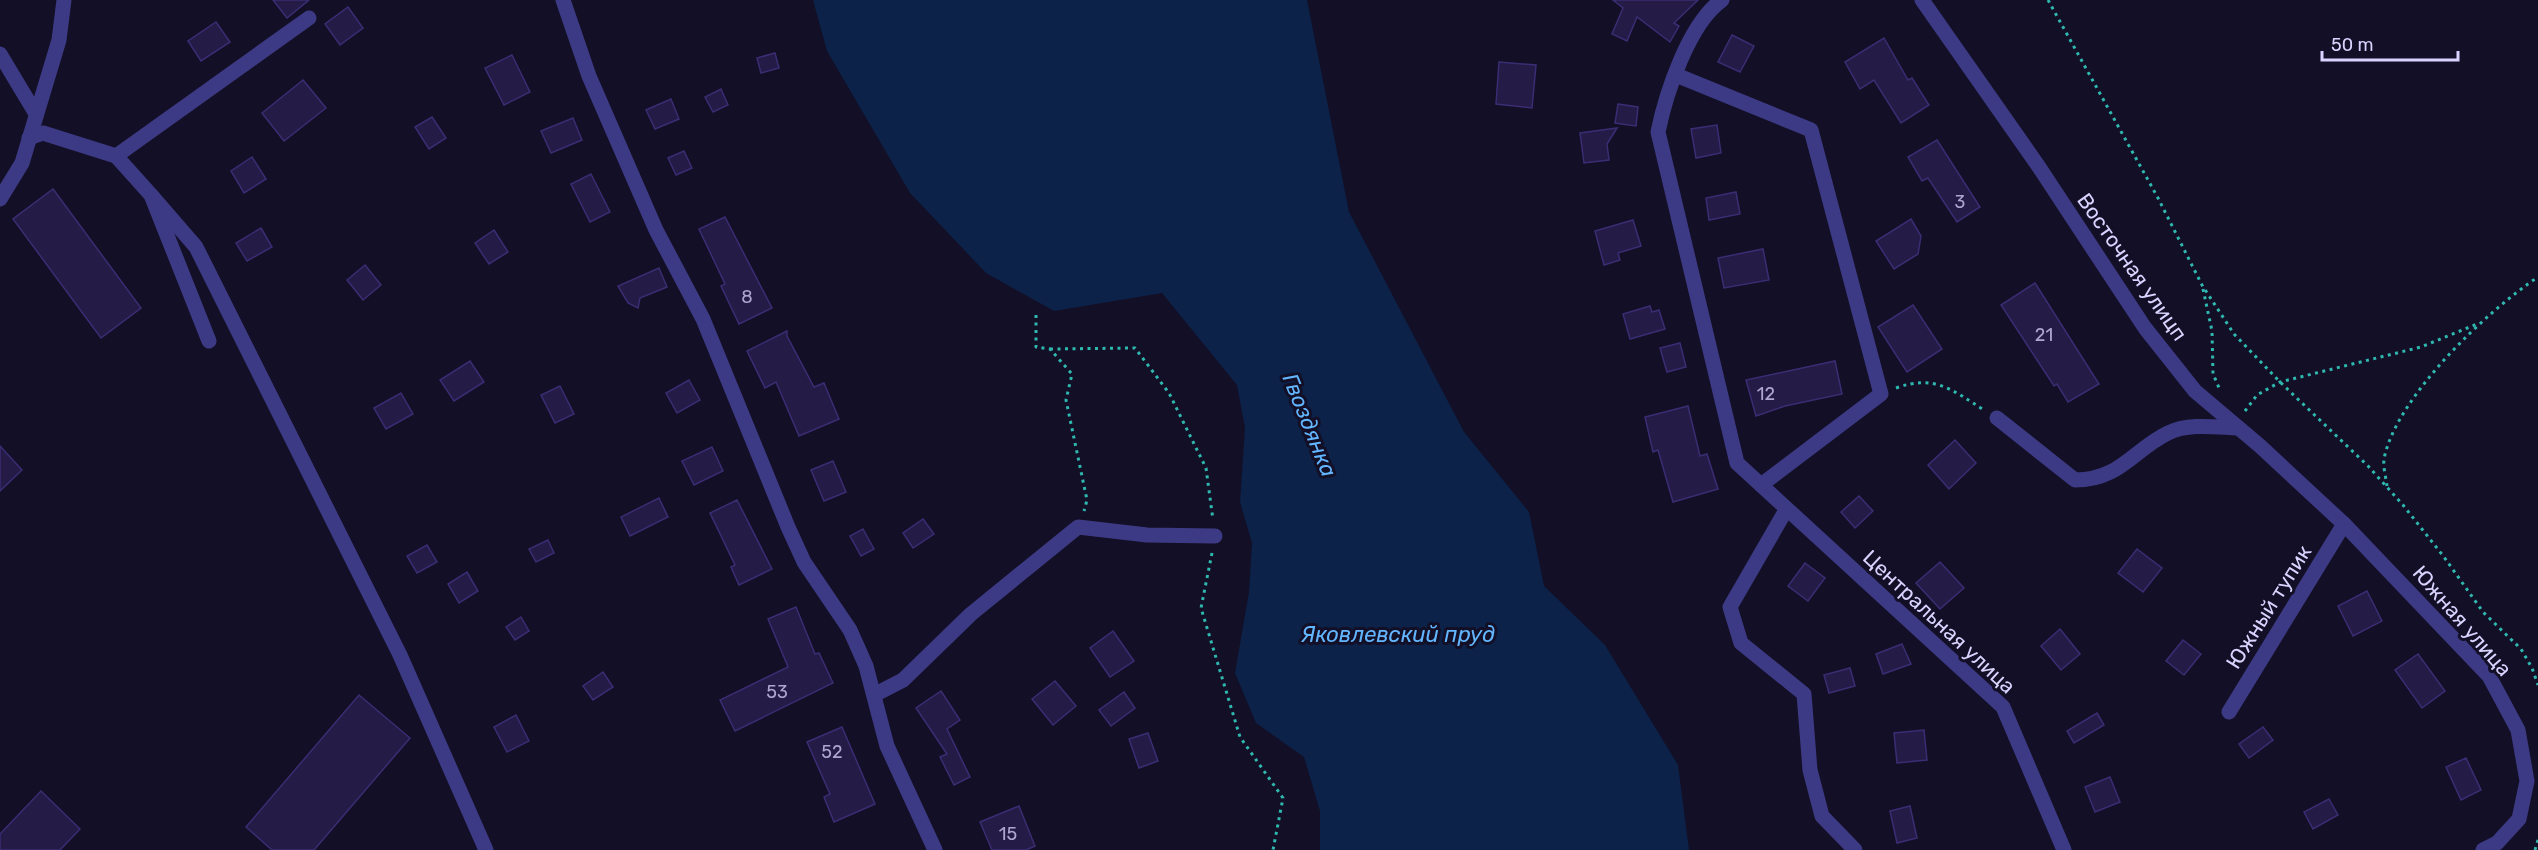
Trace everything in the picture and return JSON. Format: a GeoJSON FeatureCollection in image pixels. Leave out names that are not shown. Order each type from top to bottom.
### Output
{"type":"FeatureCollection","features":[{"type":"Feature","properties":{"kind":"street"},"geometry":{"type":"LineString","coordinates":[[563,0],[589,76],[656,230],[703,320],[788,527],[804,562],[850,630],[866,666],[887,746],[934,850]]}},
{"type":"Feature","properties":{"kind":"street"},"geometry":{"type":"LineString","coordinates":[[1676,75],[1811,130],[1881,394],[1761,485],[1737,463],[1658,132],[1663,106],[1676,75],[1693,36],[1709,9],[1722,0]]}},
{"type":"Feature","properties":{"kind":"street","name":"Восточная улицп"},"geometry":{"type":"LineString","coordinates":[[1922,0],[2038,167],[2145,328],[2195,392],[2240,422],[2344,524]]}},
{"type":"Feature","properties":{"kind":"street"},"geometry":{"type":"LineString","coordinates":[[0,199],[22,163],[59,40],[63,2]]}},
{"type":"Feature","properties":{"kind":"street"},"geometry":{"type":"LineString","coordinates":[[116,156],[309,18]]}},
{"type":"Feature","properties":{"kind":"street"},"geometry":{"type":"LineString","coordinates":[[0,54],[36,114]]}},
{"type":"Feature","properties":{"kind":"street"},"geometry":{"type":"LineString","coordinates":[[29,138],[43,132],[116,156],[196,247],[400,655],[486,850]]}},
{"type":"Feature","properties":{"kind":"street"},"geometry":{"type":"LineString","coordinates":[[151,195],[209,341]]}},
{"type":"Feature","properties":{"kind":"street"},"geometry":{"type":"LineString","coordinates":[[1997,418],[2075,480],[2089,480],[2111,473],[2169,432],[2240,422]]}},
{"type":"Feature","properties":{"kind":"street","name":"Центральная улица"},"geometry":{"type":"LineString","coordinates":[[1761,485],[2002,707],[2064,850]]}},
{"type":"Feature","properties":{"kind":"street"},"geometry":{"type":"LineString","coordinates":[[1786,510],[1730,606],[1741,643],[1804,694],[1810,770],[1822,816],[1855,850]]}},
{"type":"Feature","properties":{"kind":"street","name":"Южный тупик"},"geometry":{"type":"LineString","coordinates":[[2229,712],[2344,524]]}},
{"type":"Feature","properties":{"kind":"street","name":"Южная улица"},"geometry":{"type":"LineString","coordinates":[[2344,524],[2489,676],[2518,730],[2527,781],[2520,819],[2497,843],[2483,850]]}},
{"type":"Feature","properties":{"kind":"street"},"geometry":{"type":"LineString","coordinates":[[874,695],[903,680],[971,614],[1078,527],[1147,535],[1215,536]]}},
{"type":"Feature","properties":{"kind":"path"},"geometry":{"type":"LineString","coordinates":[[2048,0],[2158,198],[2202,285],[2234,334],[2280,382],[2368,466],[2444,556],[2483,612],[2521,650],[2532,668],[2538,685]]}},
{"type":"Feature","properties":{"kind":"path"},"geometry":{"type":"LineString","coordinates":[[2387,488],[2384,460],[2394,430],[2420,392],[2477,324],[2538,277]]}},
{"type":"Feature","properties":{"kind":"path"},"geometry":{"type":"LineString","coordinates":[[2202,285],[2212,331],[2213,374],[2222,395]]}},
{"type":"Feature","properties":{"kind":"path"},"geometry":{"type":"LineString","coordinates":[[1036,315],[1036,347],[1050,349],[1135,348],[1169,393],[1206,468],[1215,536],[1201,608],[1240,737],[1283,798],[1273,850]]}},
{"type":"Feature","properties":{"kind":"path"},"geometry":{"type":"LineString","coordinates":[[2240,422],[2245,410],[2257,395],[2280,382],[2421,346],[2477,324]]}},
{"type":"Feature","properties":{"kind":"path"},"geometry":{"type":"LineString","coordinates":[[1050,349],[1072,374],[1066,400],[1087,500],[1078,527]]}},
{"type":"Feature","properties":{"kind":"path"},"geometry":{"type":"LineString","coordinates":[[1881,394],[1929,381],[1954,391],[1997,418]]}},
{"type":"Feature","properties":{"kind":"path"},"geometry":{"type":"LineString","coordinates":[[2535,850],[2538,840]]}},
{"type":"Feature","properties":{"kind":"water","name":"Яковлевский пруд"},"geometry":{"type":"Polygon","coordinates":[[[813,0],[1307,0],[1349,212],[1464,432],[1529,512],[1544,586],[1605,645],[1678,765],[1689,850],[1320,850],[1320,811],[1304,757],[1256,723],[1235,673],[1249,592],[1252,543],[1240,502],[1245,428],[1237,385],[1162,293],[1054,311],[986,273],[910,193],[827,51],[813,0]]]}},
{"type":"Feature","properties":{"kind":"building"},"geometry":{"type":"Polygon","coordinates":[[[273,0],[309,0],[287,18],[273,0]]]}},
{"type":"Feature","properties":{"kind":"building"},"geometry":{"type":"Polygon","coordinates":[[[1613,0],[1698,0],[1674,23],[1679,26],[1670,42],[1637,17],[1627,41],[1612,34],[1623,8],[1613,0]]]}},
{"type":"Feature","properties":{"kind":"building"},"geometry":{"type":"Polygon","coordinates":[[[348,7],[363,28],[340,45],[325,24],[348,7]]]}},
{"type":"Feature","properties":{"kind":"building"},"geometry":{"type":"Polygon","coordinates":[[[216,22],[230,42],[201,61],[188,41],[216,22]]]}},
{"type":"Feature","properties":{"kind":"building"},"geometry":{"type":"Polygon","coordinates":[[[1732,35],[1754,46],[1740,72],[1718,62],[1732,35]]]}},
{"type":"Feature","properties":{"kind":"building"},"geometry":{"type":"Polygon","coordinates":[[[1884,38],[1908,80],[1912,78],[1929,105],[1901,123],[1874,80],[1860,89],[1845,62],[1884,38]]]}},
{"type":"Feature","properties":{"kind":"building"},"geometry":{"type":"Polygon","coordinates":[[[775,53],[779,68],[761,73],[757,58],[775,53]]]}},
{"type":"Feature","properties":{"kind":"building"},"geometry":{"type":"Polygon","coordinates":[[[512,55],[530,92],[504,105],[485,68],[512,55]]]}},
{"type":"Feature","properties":{"kind":"building"},"geometry":{"type":"Polygon","coordinates":[[[1499,62],[1536,65],[1532,108],[1496,104],[1499,62]]]}},
{"type":"Feature","properties":{"kind":"building"},"geometry":{"type":"Polygon","coordinates":[[[303,80],[326,108],[284,141],[262,113],[303,80]]]}},
{"type":"Feature","properties":{"kind":"building"},"geometry":{"type":"Polygon","coordinates":[[[721,89],[728,105],[713,112],[705,97],[721,89]]]}},
{"type":"Feature","properties":{"kind":"building"},"geometry":{"type":"Polygon","coordinates":[[[671,99],[679,119],[655,129],[646,110],[671,99]]]}},
{"type":"Feature","properties":{"kind":"building"},"geometry":{"type":"Polygon","coordinates":[[[1618,104],[1638,107],[1636,126],[1615,123],[1618,104]]]}},
{"type":"Feature","properties":{"kind":"building"},"geometry":{"type":"Polygon","coordinates":[[[432,117],[446,138],[429,149],[415,127],[432,117]]]}},
{"type":"Feature","properties":{"kind":"building"},"geometry":{"type":"Polygon","coordinates":[[[573,118],[582,140],[551,153],[541,131],[573,118]]]}},
{"type":"Feature","properties":{"kind":"building"},"geometry":{"type":"Polygon","coordinates":[[[1717,125],[1721,153],[1696,158],[1691,129],[1717,125]]]}},
{"type":"Feature","properties":{"kind":"building"},"geometry":{"type":"Polygon","coordinates":[[[1617,128],[1607,144],[1609,160],[1584,163],[1580,133],[1617,128]]]}},
{"type":"Feature","properties":{"kind":"building"},"geometry":{"type":"Polygon","coordinates":[[[1937,140],[1980,207],[1957,222],[1928,178],[1922,181],[1908,157],[1937,140]]]}},
{"type":"Feature","properties":{"kind":"building"},"geometry":{"type":"Polygon","coordinates":[[[684,151],[692,168],[676,175],[668,158],[684,151]]]}},
{"type":"Feature","properties":{"kind":"building"},"geometry":{"type":"Polygon","coordinates":[[[252,157],[266,179],[244,193],[231,171],[252,157]]]}},
{"type":"Feature","properties":{"kind":"building"},"geometry":{"type":"Polygon","coordinates":[[[591,174],[610,212],[590,222],[571,184],[591,174]]]}},
{"type":"Feature","properties":{"kind":"building"},"geometry":{"type":"Polygon","coordinates":[[[53,189],[141,308],[101,338],[13,219],[53,189]]]}},
{"type":"Feature","properties":{"kind":"building"},"geometry":{"type":"Polygon","coordinates":[[[1736,192],[1740,214],[1709,220],[1706,198],[1736,192]]]}},
{"type":"Feature","properties":{"kind":"building"},"geometry":{"type":"Polygon","coordinates":[[[725,217],[772,308],[739,324],[721,286],[725,284],[699,229],[725,217]]]}},
{"type":"Feature","properties":{"kind":"building"},"geometry":{"type":"Polygon","coordinates":[[[1911,219],[1921,236],[1918,254],[1894,269],[1876,241],[1911,219]]]}},
{"type":"Feature","properties":{"kind":"building"},"geometry":{"type":"Polygon","coordinates":[[[1633,220],[1641,246],[1618,253],[1620,260],[1604,265],[1595,231],[1633,220]]]}},
{"type":"Feature","properties":{"kind":"building"},"geometry":{"type":"Polygon","coordinates":[[[261,228],[272,247],[247,261],[236,243],[261,228]]]}},
{"type":"Feature","properties":{"kind":"building"},"geometry":{"type":"Polygon","coordinates":[[[494,230],[508,252],[489,264],[475,243],[494,230]]]}},
{"type":"Feature","properties":{"kind":"building"},"geometry":{"type":"Polygon","coordinates":[[[1763,249],[1769,280],[1724,288],[1718,258],[1763,249]]]}},
{"type":"Feature","properties":{"kind":"building"},"geometry":{"type":"Polygon","coordinates":[[[365,265],[381,285],[363,300],[347,280],[365,265]]]}},
{"type":"Feature","properties":{"kind":"building"},"geometry":{"type":"Polygon","coordinates":[[[659,268],[667,287],[640,298],[638,308],[628,303],[618,286],[659,268]]]}},
{"type":"Feature","properties":{"kind":"building"},"geometry":{"type":"Polygon","coordinates":[[[2035,283],[2099,384],[2068,402],[2057,384],[2054,386],[2001,305],[2035,283]]]}},
{"type":"Feature","properties":{"kind":"building"},"geometry":{"type":"Polygon","coordinates":[[[1913,305],[1942,349],[1907,372],[1878,327],[1913,305]]]}},
{"type":"Feature","properties":{"kind":"building"},"geometry":{"type":"Polygon","coordinates":[[[1650,306],[1652,312],[1659,310],[1665,329],[1630,339],[1623,314],[1650,306]]]}},
{"type":"Feature","properties":{"kind":"building"},"geometry":{"type":"Polygon","coordinates":[[[787,331],[787,336],[814,387],[824,383],[839,419],[799,436],[776,382],[765,388],[747,351],[787,331]]]}},
{"type":"Feature","properties":{"kind":"building"},"geometry":{"type":"Polygon","coordinates":[[[1680,343],[1686,367],[1667,372],[1660,348],[1680,343]]]}},
{"type":"Feature","properties":{"kind":"building"},"geometry":{"type":"Polygon","coordinates":[[[470,361],[484,382],[454,401],[440,380],[470,361]]]}},
{"type":"Feature","properties":{"kind":"building"},"geometry":{"type":"Polygon","coordinates":[[[1835,361],[1842,394],[1785,406],[1756,416],[1746,380],[1835,361]]]}},
{"type":"Feature","properties":{"kind":"building"},"geometry":{"type":"Polygon","coordinates":[[[689,380],[700,400],[677,413],[666,393],[689,380]]]}},
{"type":"Feature","properties":{"kind":"building"},"geometry":{"type":"Polygon","coordinates":[[[560,386],[574,414],[555,423],[541,395],[560,386]]]}},
{"type":"Feature","properties":{"kind":"building"},"geometry":{"type":"Polygon","coordinates":[[[401,393],[413,414],[386,429],[374,408],[401,393]]]}},
{"type":"Feature","properties":{"kind":"building"},"geometry":{"type":"Polygon","coordinates":[[[1688,406],[1700,456],[1707,454],[1718,489],[1673,502],[1658,450],[1653,452],[1645,417],[1688,406]]]}},
{"type":"Feature","properties":{"kind":"building"},"geometry":{"type":"Polygon","coordinates":[[[1955,440],[1976,463],[1949,489],[1928,465],[1955,440]]]}},
{"type":"Feature","properties":{"kind":"building"},"geometry":{"type":"Polygon","coordinates":[[[0,446],[22,470],[0,491],[0,446]]]}},
{"type":"Feature","properties":{"kind":"building"},"geometry":{"type":"Polygon","coordinates":[[[712,447],[723,471],[694,485],[682,461],[712,447]]]}},
{"type":"Feature","properties":{"kind":"building"},"geometry":{"type":"Polygon","coordinates":[[[833,461],[846,492],[824,501],[811,470],[833,461]]]}},
{"type":"Feature","properties":{"kind":"building"},"geometry":{"type":"Polygon","coordinates":[[[1859,496],[1873,511],[1855,528],[1841,512],[1859,496]]]}},
{"type":"Feature","properties":{"kind":"building"},"geometry":{"type":"Polygon","coordinates":[[[659,498],[668,517],[630,536],[621,517],[659,498]]]}},
{"type":"Feature","properties":{"kind":"building"},"geometry":{"type":"Polygon","coordinates":[[[737,500],[772,569],[739,585],[731,567],[735,565],[710,513],[737,500]]]}},
{"type":"Feature","properties":{"kind":"building"},"geometry":{"type":"Polygon","coordinates":[[[923,519],[934,534],[913,548],[903,533],[923,519]]]}},
{"type":"Feature","properties":{"kind":"building"},"geometry":{"type":"Polygon","coordinates":[[[863,529],[874,549],[861,556],[850,536],[863,529]]]}},
{"type":"Feature","properties":{"kind":"building"},"geometry":{"type":"Polygon","coordinates":[[[548,540],[554,553],[536,562],[529,549],[548,540]]]}},
{"type":"Feature","properties":{"kind":"building"},"geometry":{"type":"Polygon","coordinates":[[[427,545],[437,562],[417,573],[407,556],[427,545]]]}},
{"type":"Feature","properties":{"kind":"building"},"geometry":{"type":"Polygon","coordinates":[[[2137,549],[2162,568],[2143,592],[2118,573],[2137,549]]]}},
{"type":"Feature","properties":{"kind":"building"},"geometry":{"type":"Polygon","coordinates":[[[1940,562],[1964,588],[1940,609],[1916,583],[1940,562]]]}},
{"type":"Feature","properties":{"kind":"building"},"geometry":{"type":"Polygon","coordinates":[[[1805,563],[1825,578],[1808,601],[1788,586],[1805,563]]]}},
{"type":"Feature","properties":{"kind":"building"},"geometry":{"type":"Polygon","coordinates":[[[467,572],[478,591],[459,603],[448,584],[467,572]]]}},
{"type":"Feature","properties":{"kind":"building"},"geometry":{"type":"Polygon","coordinates":[[[2367,591],[2382,621],[2353,636],[2338,606],[2367,591]]]}},
{"type":"Feature","properties":{"kind":"building"},"geometry":{"type":"Polygon","coordinates":[[[796,607],[815,654],[819,653],[833,683],[735,731],[720,700],[788,667],[768,619],[796,607]]]}},
{"type":"Feature","properties":{"kind":"building"},"geometry":{"type":"Polygon","coordinates":[[[521,617],[529,631],[515,640],[506,627],[521,617]]]}},
{"type":"Feature","properties":{"kind":"building"},"geometry":{"type":"Polygon","coordinates":[[[2060,629],[2080,654],[2061,670],[2041,646],[2060,629]]]}},
{"type":"Feature","properties":{"kind":"building"},"geometry":{"type":"Polygon","coordinates":[[[1113,631],[1134,661],[1110,677],[1090,648],[1113,631]]]}},
{"type":"Feature","properties":{"kind":"building"},"geometry":{"type":"Polygon","coordinates":[[[2183,640],[2201,654],[2184,675],[2166,661],[2183,640]]]}},
{"type":"Feature","properties":{"kind":"building"},"geometry":{"type":"Polygon","coordinates":[[[1902,644],[1911,664],[1883,674],[1876,654],[1902,644]]]}},
{"type":"Feature","properties":{"kind":"building"},"geometry":{"type":"Polygon","coordinates":[[[2418,654],[2445,691],[2422,708],[2395,670],[2418,654]]]}},
{"type":"Feature","properties":{"kind":"building"},"geometry":{"type":"Polygon","coordinates":[[[1850,668],[1855,686],[1829,693],[1824,675],[1850,668]]]}},
{"type":"Feature","properties":{"kind":"building"},"geometry":{"type":"Polygon","coordinates":[[[603,672],[613,687],[593,700],[583,686],[603,672]]]}},
{"type":"Feature","properties":{"kind":"building"},"geometry":{"type":"Polygon","coordinates":[[[1055,681],[1076,706],[1053,725],[1032,699],[1055,681]]]}},
{"type":"Feature","properties":{"kind":"building"},"geometry":{"type":"Polygon","coordinates":[[[941,691],[960,720],[947,729],[970,777],[954,785],[940,757],[947,754],[916,708],[941,691]]]}},
{"type":"Feature","properties":{"kind":"building"},"geometry":{"type":"Polygon","coordinates":[[[1124,692],[1135,708],[1111,726],[1099,710],[1124,692]]]}},
{"type":"Feature","properties":{"kind":"building"},"geometry":{"type":"Polygon","coordinates":[[[359,695],[410,738],[314,850],[272,850],[246,827],[359,695]]]}},
{"type":"Feature","properties":{"kind":"building"},"geometry":{"type":"Polygon","coordinates":[[[2097,713],[2104,725],[2074,743],[2067,731],[2097,713]]]}},
{"type":"Feature","properties":{"kind":"building"},"geometry":{"type":"Polygon","coordinates":[[[516,715],[529,741],[507,752],[494,727],[516,715]]]}},
{"type":"Feature","properties":{"kind":"building"},"geometry":{"type":"Polygon","coordinates":[[[842,727],[875,804],[834,822],[824,797],[830,794],[807,742],[842,727]]]}},
{"type":"Feature","properties":{"kind":"building"},"geometry":{"type":"Polygon","coordinates":[[[2263,727],[2273,740],[2249,758],[2239,744],[2263,727]]]}},
{"type":"Feature","properties":{"kind":"building"},"geometry":{"type":"Polygon","coordinates":[[[1924,730],[1927,760],[1897,763],[1894,733],[1924,730]]]}},
{"type":"Feature","properties":{"kind":"building"},"geometry":{"type":"Polygon","coordinates":[[[1148,733],[1158,761],[1139,768],[1129,739],[1148,733]]]}},
{"type":"Feature","properties":{"kind":"building"},"geometry":{"type":"Polygon","coordinates":[[[2466,758],[2481,790],[2461,800],[2446,767],[2466,758]]]}},
{"type":"Feature","properties":{"kind":"building"},"geometry":{"type":"Polygon","coordinates":[[[2110,777],[2120,802],[2095,812],[2085,787],[2110,777]]]}},
{"type":"Feature","properties":{"kind":"building"},"geometry":{"type":"Polygon","coordinates":[[[41,791],[80,829],[60,850],[0,850],[0,834],[41,791]]]}},
{"type":"Feature","properties":{"kind":"building"},"geometry":{"type":"Polygon","coordinates":[[[2329,799],[2338,815],[2313,829],[2304,812],[2329,799]]]}},
{"type":"Feature","properties":{"kind":"building"},"geometry":{"type":"Polygon","coordinates":[[[1019,806],[1035,846],[1026,850],[992,850],[980,822],[1019,806]]]}},
{"type":"Feature","properties":{"kind":"building"},"geometry":{"type":"Polygon","coordinates":[[[1910,806],[1917,838],[1897,843],[1890,811],[1910,806]]]}},
{"type":"Feature","properties":{"kind":"water label","name":"Гвоздянка"},"geometry":{"type":"Point","coordinates":[1310,425]}}]}
